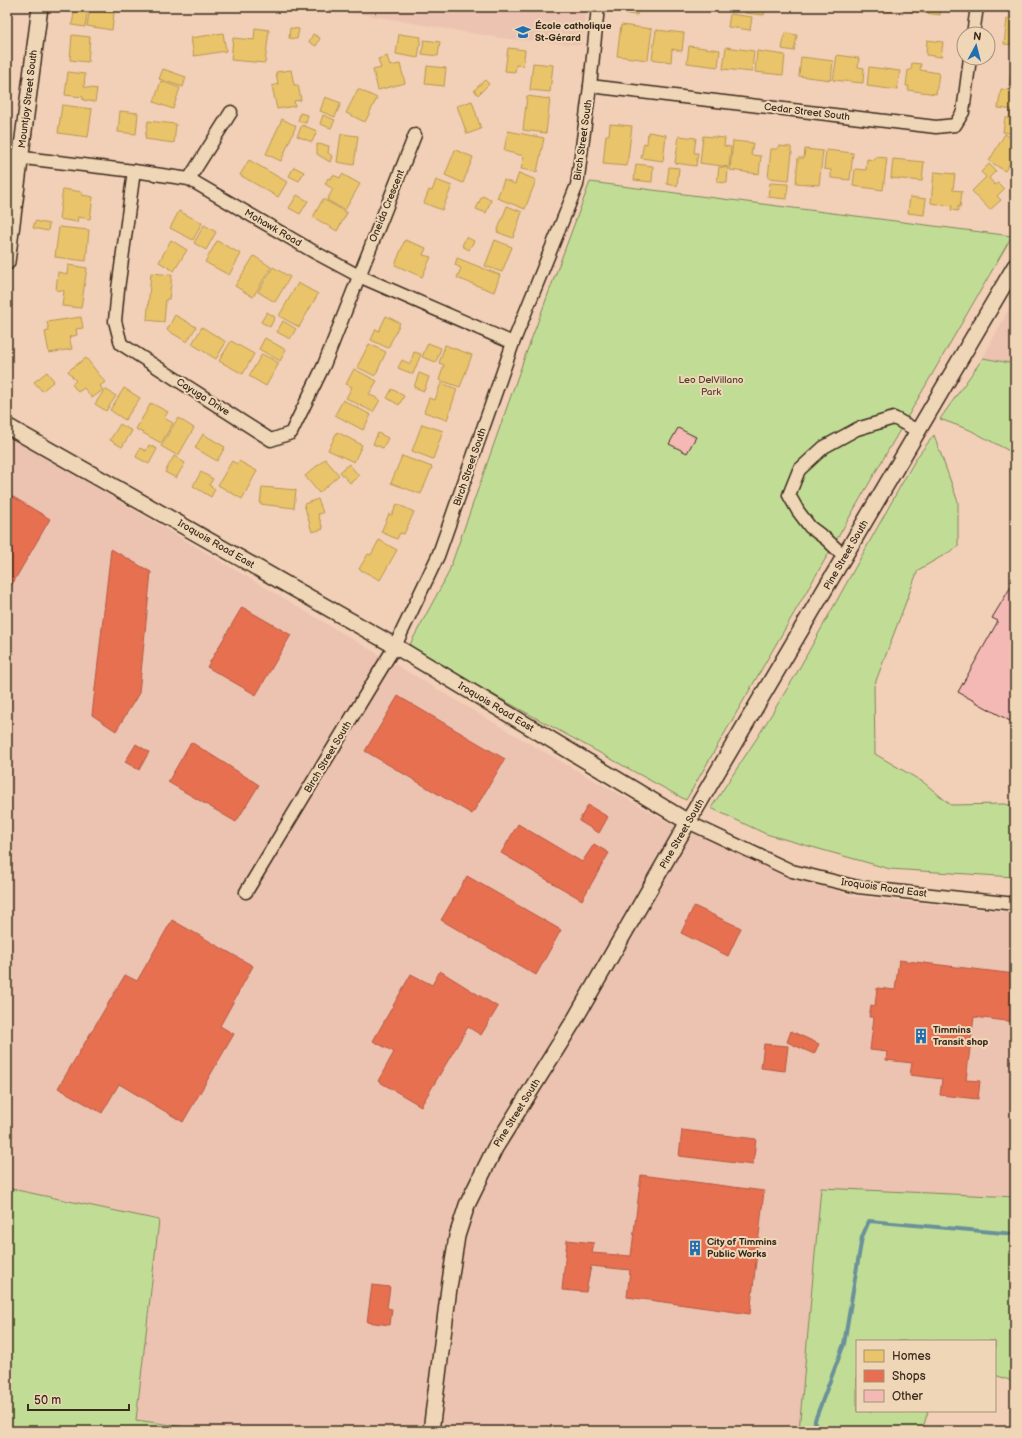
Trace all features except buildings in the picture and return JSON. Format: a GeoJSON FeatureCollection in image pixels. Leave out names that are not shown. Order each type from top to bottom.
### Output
{"type":"FeatureCollection","features":[{"type":"Feature","properties":{"kind":"street","name":"Mountjoy Street South"},"geometry":{"type":"LineString","coordinates":[[7,262],[14,157],[40,7]]}},
{"type":"Feature","properties":{"kind":"street","name":"Birch Street South"},"geometry":{"type":"LineString","coordinates":[[246,892],[395,646],[438,556],[513,343],[577,185],[590,86],[598,7]]}},
{"type":"Feature","properties":{"kind":"street"},"geometry":{"type":"LineString","coordinates":[[974,26],[977,7]]}},
{"type":"Feature","properties":{"kind":"street","name":"Cedar Street South"},"geometry":{"type":"LineString","coordinates":[[590,86],[936,127],[954,126],[963,112],[969,66]]}},
{"type":"Feature","properties":{"kind":"street"},"geometry":{"type":"LineString","coordinates":[[189,179],[231,112]]}},
{"type":"Feature","properties":{"kind":"street","name":"Oneida Crescent"},"geometry":{"type":"LineString","coordinates":[[359,276],[415,135]]}},
{"type":"Feature","properties":{"kind":"street","name":"Mohawk Road"},"geometry":{"type":"LineString","coordinates":[[14,157],[189,179],[316,253],[359,276],[513,343]]}},
{"type":"Feature","properties":{"kind":"street","name":"Cayuga Drive"},"geometry":{"type":"LineString","coordinates":[[134,171],[115,321],[121,344],[271,440],[291,433],[324,365],[359,276]]}},
{"type":"Feature","properties":{"kind":"street","name":"Pine Street South"},"geometry":{"type":"LineString","coordinates":[[431,1431],[457,1236],[467,1205],[495,1148],[575,1019],[688,822],[1015,266]]}},
{"type":"Feature","properties":{"kind":"street"},"geometry":{"type":"LineString","coordinates":[[845,557],[826,538],[810,527],[798,511],[789,495],[799,470],[824,447],[857,429],[894,418],[918,431]]}},
{"type":"Feature","properties":{"kind":"street","name":"Iroquois Road East"},"geometry":{"type":"LineString","coordinates":[[7,426],[395,646],[688,822],[792,871],[858,887],[1015,904]]}},
{"type":"Feature","properties":{"kind":"shaded area","name":"École catholique St-Gérard"},"geometry":{"type":"Polygon","coordinates":[[[321,7],[586,7],[581,45],[501,38],[321,7]]]}},
{"type":"Feature","properties":{"kind":"shaded area"},"geometry":{"type":"Polygon","coordinates":[[[1015,298],[1015,364],[983,358],[1015,298]]]}},
{"type":"Feature","properties":{"kind":"shaded area"},"geometry":{"type":"Polygon","coordinates":[[[7,435],[523,740],[664,820],[851,896],[1015,913],[1015,1197],[821,1189],[799,1431],[214,1431],[136,1421],[159,1220],[7,1188],[7,435]]]}},
{"type":"Feature","properties":{"kind":"green space","name":"Leo DelVillano Park"},"geometry":{"type":"Polygon","coordinates":[[[590,182],[1012,236],[686,800],[408,648],[448,574],[524,359],[590,182]]]}},
{"type":"Feature","properties":{"kind":"green space"},"geometry":{"type":"Polygon","coordinates":[[[983,358],[1015,364],[1015,454],[970,430],[940,419],[983,358]]]}},
{"type":"Feature","properties":{"kind":"green space"},"geometry":{"type":"Polygon","coordinates":[[[934,435],[958,502],[958,547],[918,570],[874,686],[875,754],[923,782],[951,805],[1005,804],[1015,807],[1015,877],[890,869],[766,834],[711,808],[757,738],[795,676],[917,457],[934,435]]]}},
{"type":"Feature","properties":{"kind":"green space"},"geometry":{"type":"Polygon","coordinates":[[[7,1188],[159,1220],[136,1420],[214,1431],[7,1431],[7,1188]]]}},
{"type":"Feature","properties":{"kind":"green space"},"geometry":{"type":"Polygon","coordinates":[[[821,1188],[1015,1197],[1015,1382],[996,1375],[996,1340],[856,1340],[856,1412],[928,1412],[922,1431],[799,1431],[821,1188]]]}},
{"type":"Feature","properties":{"kind":"waterway"},"geometry":{"type":"LineString","coordinates":[[814,1431],[815,1420],[844,1344],[862,1237],[869,1221],[1015,1234]]}},
{"type":"Feature","properties":{"kind":"place","name":"École catholique St-Gérard"},"geometry":{"type":"Point","coordinates":[523,32]}},
{"type":"Feature","properties":{"kind":"place","name":"Timmins Transit shop"},"geometry":{"type":"Point","coordinates":[921,1036]}},
{"type":"Feature","properties":{"kind":"place","name":"City of Timmins Public Works"},"geometry":{"type":"Point","coordinates":[695,1248]}}]}
